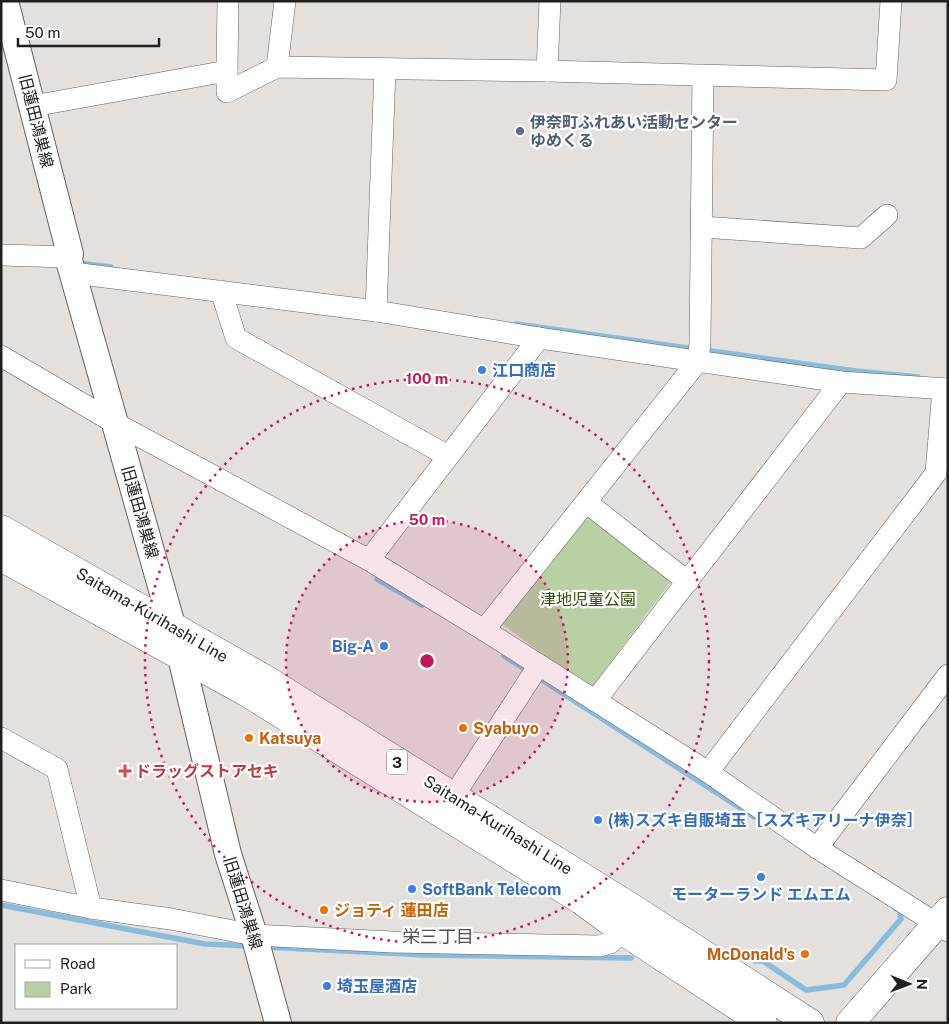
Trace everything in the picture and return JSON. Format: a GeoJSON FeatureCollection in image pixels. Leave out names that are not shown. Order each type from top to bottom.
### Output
{"type":"FeatureCollection","features":[{"type":"Feature","properties":{"kind":"main road","name":"Saitama-Kurihashi Line"},"geometry":{"type":"LineString","coordinates":[[1,529],[265,679],[629,906],[810,1023]]}},
{"type":"Feature","properties":{"kind":"main road","name":"Saitama-Kurihashi Line"},"geometry":{"type":"LineString","coordinates":[[1,557],[246,692],[573,894],[623,931],[763,1023]]}},
{"type":"Feature","properties":{"kind":"main road"},"geometry":{"type":"LineString","coordinates":[[850,1023],[944,922]]}},
{"type":"Feature","properties":{"kind":"street","name":"旧蓮田鴻巣線"},"geometry":{"type":"LineString","coordinates":[[5,1],[8,37],[33,106],[70,254],[71,265],[181,657],[228,854],[257,945],[278,1023]]}},
{"type":"Feature","properties":{"kind":"street"},"geometry":{"type":"LineString","coordinates":[[228,1],[227,92],[278,67],[547,71],[886,80],[890,1]]}},
{"type":"Feature","properties":{"kind":"street"},"geometry":{"type":"LineString","coordinates":[[278,67],[285,1]]}},
{"type":"Feature","properties":{"kind":"street"},"geometry":{"type":"LineString","coordinates":[[547,71],[550,1]]}},
{"type":"Feature","properties":{"kind":"street"},"geometry":{"type":"LineString","coordinates":[[376,312],[385,69]]}},
{"type":"Feature","properties":{"kind":"street"},"geometry":{"type":"LineString","coordinates":[[33,106],[227,70]]}},
{"type":"Feature","properties":{"kind":"street"},"geometry":{"type":"LineString","coordinates":[[484,630],[698,361],[702,227],[703,76]]}},
{"type":"Feature","properties":{"kind":"street"},"geometry":{"type":"LineString","coordinates":[[702,227],[861,238],[887,215]]}},
{"type":"Feature","properties":{"kind":"street"},"geometry":{"type":"LineString","coordinates":[[1,255],[221,291],[376,312],[841,382],[945,389],[936,472],[708,772]]}},
{"type":"Feature","properties":{"kind":"street"},"geometry":{"type":"LineString","coordinates":[[221,291],[236,338],[448,456]]}},
{"type":"Feature","properties":{"kind":"street"},"geometry":{"type":"LineString","coordinates":[[370,560],[539,338]]}},
{"type":"Feature","properties":{"kind":"street"},"geometry":{"type":"LineString","coordinates":[[1,356],[115,422],[370,560],[708,772],[817,848],[944,922]]}},
{"type":"Feature","properties":{"kind":"street"},"geometry":{"type":"LineString","coordinates":[[595,701],[841,382]]}},
{"type":"Feature","properties":{"kind":"street"},"geometry":{"type":"LineString","coordinates":[[586,502],[688,582]]}},
{"type":"Feature","properties":{"kind":"street"},"geometry":{"type":"LineString","coordinates":[[453,797],[539,666]]}},
{"type":"Feature","properties":{"kind":"street"},"geometry":{"type":"LineString","coordinates":[[817,848],[948,675]]}},
{"type":"Feature","properties":{"kind":"street"},"geometry":{"type":"LineString","coordinates":[[1,738],[57,769],[90,908]]}},
{"type":"Feature","properties":{"kind":"street"},"geometry":{"type":"LineString","coordinates":[[1,890],[90,908],[171,919],[257,945],[392,942],[599,946],[610,944],[623,931]]}},
{"type":"Feature","properties":{"kind":"green space","name":"津地児童公園"},"geometry":{"type":"Polygon","coordinates":[[[587,508],[676,575],[590,690],[501,623],[587,508]]]}},
{"type":"Feature","properties":{"kind":"waterway"},"geometry":{"type":"LineString","coordinates":[[78,263],[111,267]]}},
{"type":"Feature","properties":{"kind":"waterway"},"geometry":{"type":"LineString","coordinates":[[516,324],[695,349]]}},
{"type":"Feature","properties":{"kind":"waterway"},"geometry":{"type":"LineString","coordinates":[[704,350],[856,371],[918,377]]}},
{"type":"Feature","properties":{"kind":"waterway"},"geometry":{"type":"LineString","coordinates":[[377,579],[422,605]]}},
{"type":"Feature","properties":{"kind":"waterway"},"geometry":{"type":"LineString","coordinates":[[504,656],[528,671]]}},
{"type":"Feature","properties":{"kind":"waterway"},"geometry":{"type":"LineString","coordinates":[[539,678],[754,817]]}},
{"type":"Feature","properties":{"kind":"waterway"},"geometry":{"type":"LineString","coordinates":[[1,905],[205,944],[250,946]]}},
{"type":"Feature","properties":{"kind":"waterway"},"geometry":{"type":"LineString","coordinates":[[755,961],[763,961],[806,990],[844,985],[901,919],[899,910],[896,909]]}},
{"type":"Feature","properties":{"kind":"waterway"},"geometry":{"type":"LineString","coordinates":[[265,947],[426,955],[631,958]]}},
{"type":"Feature","properties":{"kind":"place","name":"伊奈町ふれあい活動センター ゆめくる"},"geometry":{"type":"Point","coordinates":[520,131]}},
{"type":"Feature","properties":{"kind":"place","name":"江口商店"},"geometry":{"type":"Point","coordinates":[482,370]}},
{"type":"Feature","properties":{"kind":"place","name":"Big-A"},"geometry":{"type":"Point","coordinates":[384,646]}},
{"type":"Feature","properties":{"kind":"place","name":"Syabuyo"},"geometry":{"type":"Point","coordinates":[463,728]}},
{"type":"Feature","properties":{"kind":"place","name":"Katsuya"},"geometry":{"type":"Point","coordinates":[249,738]}},
{"type":"Feature","properties":{"kind":"place","name":"ドラッグストアセキ"},"geometry":{"type":"Point","coordinates":[125,771]}},
{"type":"Feature","properties":{"kind":"place","name":"(株)スズキ自販埼玉［スズキアリーナ伊奈］"},"geometry":{"type":"Point","coordinates":[598,820]}},
{"type":"Feature","properties":{"kind":"place","name":"モーターランド エムエム"},"geometry":{"type":"Point","coordinates":[761,877]}},
{"type":"Feature","properties":{"kind":"place","name":"SoftBank Telecom"},"geometry":{"type":"Point","coordinates":[412,889]}},
{"type":"Feature","properties":{"kind":"place","name":"ジョティ 蓮田店"},"geometry":{"type":"Point","coordinates":[324,910]}},
{"type":"Feature","properties":{"kind":"place","name":"McDonald's"},"geometry":{"type":"Point","coordinates":[805,954]}},
{"type":"Feature","properties":{"kind":"place","name":"埼玉屋酒店"},"geometry":{"type":"Point","coordinates":[327,986]}},
{"type":"Feature","properties":{"kind":"district","name":"栄三丁目"},"geometry":{"type":"Point","coordinates":[438,936]}}]}
